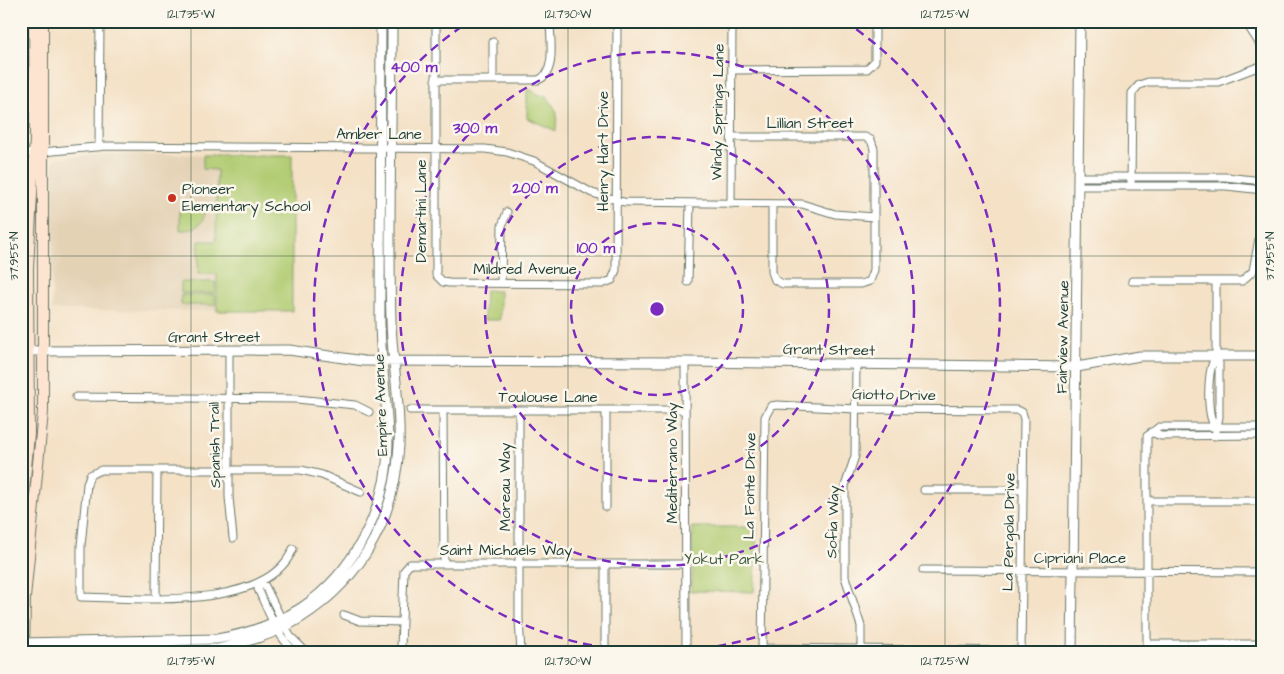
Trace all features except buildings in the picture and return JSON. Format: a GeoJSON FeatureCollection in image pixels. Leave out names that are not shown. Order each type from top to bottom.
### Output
{"type":"FeatureCollection","features":[{"type":"Feature","properties":{"kind":"main road"},"geometry":{"type":"LineString","coordinates":[[23,648],[25,598],[43,412],[39,152],[34,21]]}},
{"type":"Feature","properties":{"kind":"main road"},"geometry":{"type":"LineString","coordinates":[[21,525],[30,434],[25,351],[29,250],[39,152],[44,21]]}},
{"type":"Feature","properties":{"kind":"street"},"geometry":{"type":"LineString","coordinates":[[99,147],[100,21]]}},
{"type":"Feature","properties":{"kind":"street","name":"Empire Avenue"},"geometry":{"type":"LineString","coordinates":[[23,648],[217,639],[280,624],[311,601],[338,574],[370,525],[380,500],[388,445],[380,324],[381,21]]}},
{"type":"Feature","properties":{"kind":"street","name":"Empire Avenue"},"geometry":{"type":"LineString","coordinates":[[23,648],[162,652],[218,649],[280,624],[323,603],[347,580],[380,528],[394,485],[399,444],[391,322],[392,21]]}},
{"type":"Feature","properties":{"kind":"street","name":"Demartini Lane"},"geometry":{"type":"LineString","coordinates":[[436,21],[434,269],[439,279]]}},
{"type":"Feature","properties":{"kind":"street"},"geometry":{"type":"LineString","coordinates":[[435,80],[544,78],[550,69],[550,21]]}},
{"type":"Feature","properties":{"kind":"street","name":"Henry Hart Drive"},"geometry":{"type":"LineString","coordinates":[[612,280],[616,270],[617,21]]}},
{"type":"Feature","properties":{"kind":"street","name":"Windy Springs Lane"},"geometry":{"type":"LineString","coordinates":[[731,204],[732,21]]}},
{"type":"Feature","properties":{"kind":"street"},"geometry":{"type":"LineString","coordinates":[[732,70],[860,70],[872,65],[875,56],[875,21]]}},
{"type":"Feature","properties":{"kind":"street","name":"Fairview Avenue"},"geometry":{"type":"LineString","coordinates":[[1072,653],[1080,21]]}},
{"type":"Feature","properties":{"kind":"street"},"geometry":{"type":"LineString","coordinates":[[1245,21],[1263,49]]}},
{"type":"Feature","properties":{"kind":"street"},"geometry":{"type":"LineString","coordinates":[[492,42],[492,80]]}},
{"type":"Feature","properties":{"kind":"street"},"geometry":{"type":"LineString","coordinates":[[1131,186],[1132,93],[1139,85],[1148,82],[1218,82],[1263,65]]}},
{"type":"Feature","properties":{"kind":"street","name":"Lillian Street"},"geometry":{"type":"LineString","coordinates":[[732,137],[865,137],[871,140],[874,149],[874,217]]}},
{"type":"Feature","properties":{"kind":"street","name":"Amber Lane"},"geometry":{"type":"LineString","coordinates":[[21,154],[99,147],[485,149],[507,152],[534,161],[592,193],[617,201],[642,204],[802,204],[842,215],[874,217]]}},
{"type":"Feature","properties":{"kind":"street"},"geometry":{"type":"LineString","coordinates":[[1079,182],[1131,177],[1225,177],[1263,181]]}},
{"type":"Feature","properties":{"kind":"street"},"geometry":{"type":"LineString","coordinates":[[1079,182],[1131,186],[1226,186],[1263,190]]}},
{"type":"Feature","properties":{"kind":"street"},"geometry":{"type":"LineString","coordinates":[[688,282],[690,204]]}},
{"type":"Feature","properties":{"kind":"street"},"geometry":{"type":"LineString","coordinates":[[772,204],[772,272],[775,280],[783,284],[860,284],[870,281],[874,270],[874,217]]}},
{"type":"Feature","properties":{"kind":"street"},"geometry":{"type":"LineString","coordinates":[[501,283],[502,226],[507,212]]}},
{"type":"Feature","properties":{"kind":"street"},"geometry":{"type":"LineString","coordinates":[[1132,281],[1216,283],[1242,281],[1249,277],[1253,271],[1263,217]]}},
{"type":"Feature","properties":{"kind":"street","name":"Mildred Avenue"},"geometry":{"type":"LineString","coordinates":[[439,279],[449,283],[602,284],[612,280]]}},
{"type":"Feature","properties":{"kind":"street"},"geometry":{"type":"LineString","coordinates":[[1215,436],[1215,427],[1210,420],[1210,365],[1216,356],[1216,283]]}},
{"type":"Feature","properties":{"kind":"street","name":"Grant Street"},"geometry":{"type":"LineString","coordinates":[[25,351],[229,352],[289,350],[352,360],[1077,367],[1140,356],[1263,356]]}},
{"type":"Feature","properties":{"kind":"street","name":"Spanish Trail"},"geometry":{"type":"LineString","coordinates":[[229,352],[229,497],[234,538]]}},
{"type":"Feature","properties":{"kind":"street","name":"Mediterrano Way"},"geometry":{"type":"LineString","coordinates":[[685,362],[686,653]]}},
{"type":"Feature","properties":{"kind":"street","name":"Sofia Way"},"geometry":{"type":"LineString","coordinates":[[856,365],[855,456],[845,486],[845,577],[861,626],[861,651]]}},
{"type":"Feature","properties":{"kind":"street"},"geometry":{"type":"LineString","coordinates":[[76,397],[297,399],[354,405],[369,412]]}},
{"type":"Feature","properties":{"kind":"street","name":"Giotto Drive"},"geometry":{"type":"LineString","coordinates":[[767,410],[771,406],[778,405],[856,409],[1022,412]]}},
{"type":"Feature","properties":{"kind":"street","name":"Toulouse Lane"},"geometry":{"type":"LineString","coordinates":[[410,410],[686,410]]}},
{"type":"Feature","properties":{"kind":"street"},"geometry":{"type":"LineString","coordinates":[[443,410],[444,564]]}},
{"type":"Feature","properties":{"kind":"street","name":"Moreau Way"},"geometry":{"type":"LineString","coordinates":[[519,410],[521,653]]}},
{"type":"Feature","properties":{"kind":"street"},"geometry":{"type":"LineString","coordinates":[[606,410],[606,507]]}},
{"type":"Feature","properties":{"kind":"street","name":"La Fonte Drive"},"geometry":{"type":"LineString","coordinates":[[762,651],[765,417],[767,410]]}},
{"type":"Feature","properties":{"kind":"street","name":"La Pergola Drive"},"geometry":{"type":"LineString","coordinates":[[1021,652],[1024,419],[1022,412]]}},
{"type":"Feature","properties":{"kind":"street"},"geometry":{"type":"LineString","coordinates":[[1147,653],[1148,501],[1146,444],[1150,432],[1159,427],[1263,427]]}},
{"type":"Feature","properties":{"kind":"street"},"geometry":{"type":"LineString","coordinates":[[1150,432],[1160,436],[1263,436]]}},
{"type":"Feature","properties":{"kind":"street"},"geometry":{"type":"LineString","coordinates":[[293,549],[289,559],[282,566],[260,582],[206,598],[81,597],[81,546],[90,475],[102,470],[301,470],[322,475],[361,492]]}},
{"type":"Feature","properties":{"kind":"street"},"geometry":{"type":"LineString","coordinates":[[156,598],[157,470]]}},
{"type":"Feature","properties":{"kind":"street"},"geometry":{"type":"LineString","coordinates":[[924,490],[1023,490]]}},
{"type":"Feature","properties":{"kind":"street"},"geometry":{"type":"LineString","coordinates":[[1148,501],[1263,501]]}},
{"type":"Feature","properties":{"kind":"street","name":"Saint Michaels Way"},"geometry":{"type":"LineString","coordinates":[[401,647],[404,571],[410,564],[686,564]]}},
{"type":"Feature","properties":{"kind":"street"},"geometry":{"type":"LineString","coordinates":[[605,564],[605,653]]}},
{"type":"Feature","properties":{"kind":"street","name":"Cipriani Place"},"geometry":{"type":"LineString","coordinates":[[923,570],[1263,572]]}},
{"type":"Feature","properties":{"kind":"street"},"geometry":{"type":"LineString","coordinates":[[260,582],[258,589],[280,624],[294,642],[307,653]]}},
{"type":"Feature","properties":{"kind":"street"},"geometry":{"type":"LineString","coordinates":[[344,615],[360,621],[402,622]]}},
{"type":"Feature","properties":{"kind":"street"},"geometry":{"type":"LineString","coordinates":[[280,624],[291,648],[296,653]]}},
{"type":"Feature","properties":{"kind":"street"},"geometry":{"type":"LineString","coordinates":[[1148,644],[1263,644]]}},
{"type":"Feature","properties":{"kind":"street"},"geometry":{"type":"LineString","coordinates":[[762,651],[1021,652]]}},
{"type":"Feature","properties":{"kind":"shaded area","name":"Pioneer Elementary School"},"geometry":{"type":"Polygon","coordinates":[[[108,154],[292,155],[292,311],[52,310],[53,161],[58,158],[108,154]]]}},
{"type":"Feature","properties":{"kind":"green space"},"geometry":{"type":"Polygon","coordinates":[[[527,88],[540,95],[547,96],[557,112],[556,131],[527,118],[527,88]]]}},
{"type":"Feature","properties":{"kind":"green space"},"geometry":{"type":"Polygon","coordinates":[[[203,155],[292,155],[292,311],[217,311],[217,274],[198,274],[199,241],[216,241],[217,170],[203,169],[203,155]]]}},
{"type":"Feature","properties":{"kind":"green space"},"geometry":{"type":"Polygon","coordinates":[[[180,209],[205,209],[203,219],[194,228],[180,230],[180,209]]]}},
{"type":"Feature","properties":{"kind":"green space"},"geometry":{"type":"Polygon","coordinates":[[[181,282],[215,282],[215,293],[181,293],[181,282]]]}},
{"type":"Feature","properties":{"kind":"green space"},"geometry":{"type":"Polygon","coordinates":[[[485,290],[500,291],[500,320],[484,320],[485,290]]]}},
{"type":"Feature","properties":{"kind":"green space"},"geometry":{"type":"Polygon","coordinates":[[[181,295],[215,295],[215,305],[181,305],[181,295]]]}},
{"type":"Feature","properties":{"kind":"green space","name":"Yokut Park"},"geometry":{"type":"Polygon","coordinates":[[[692,527],[757,527],[754,592],[691,591],[693,571],[692,527]]]}},
{"type":"Feature","properties":{"kind":"place","name":"Pioneer Elementary School"},"geometry":{"type":"Point","coordinates":[172,198]}}]}
